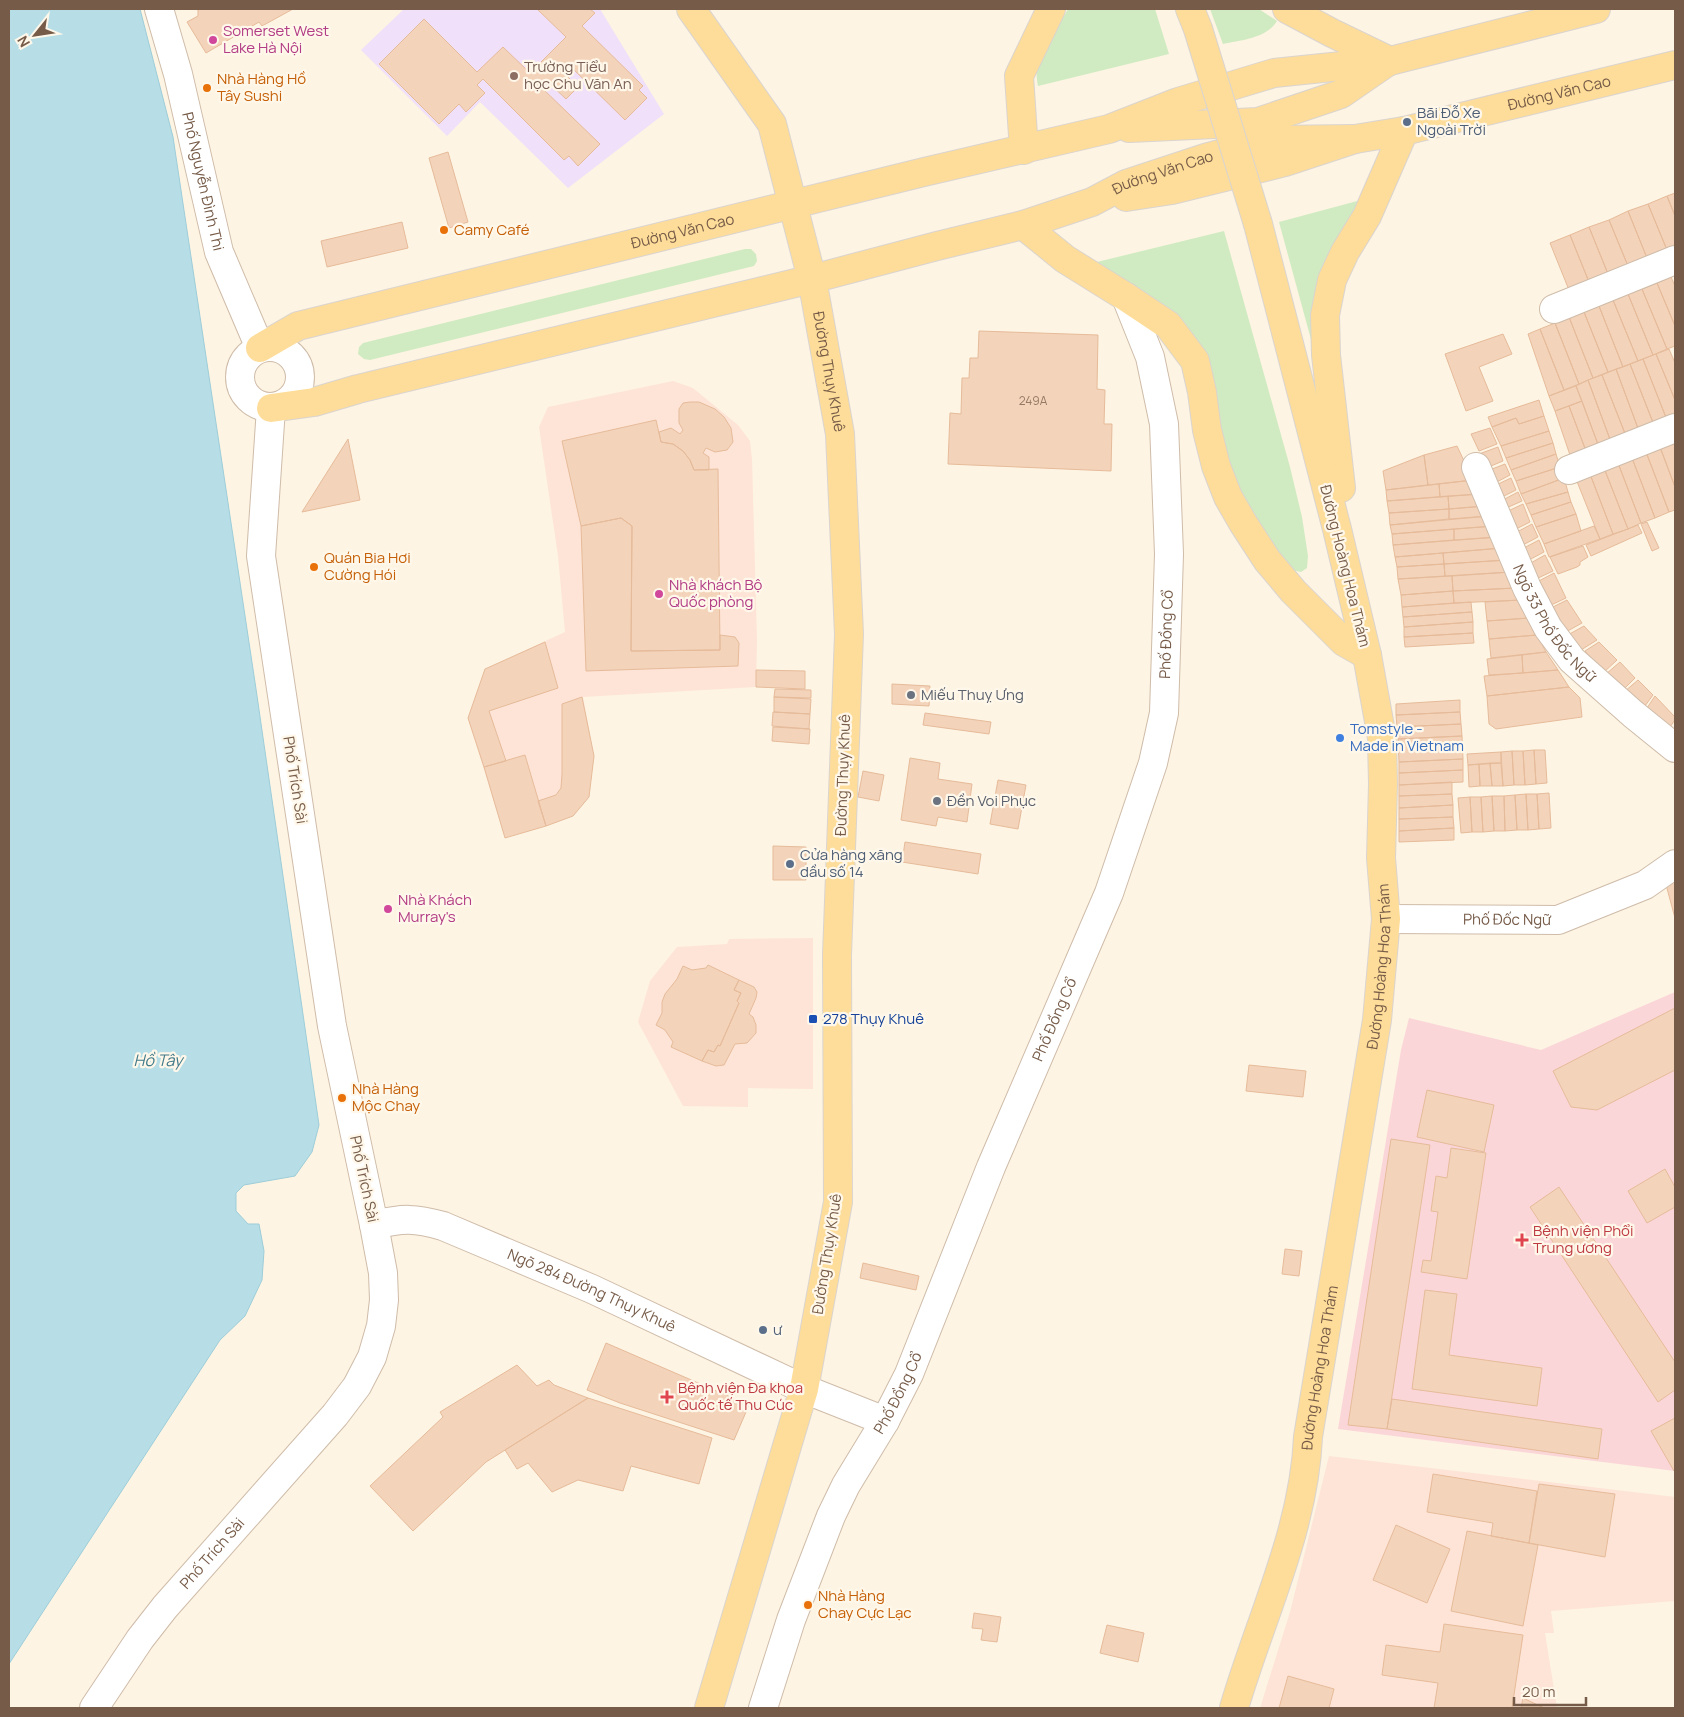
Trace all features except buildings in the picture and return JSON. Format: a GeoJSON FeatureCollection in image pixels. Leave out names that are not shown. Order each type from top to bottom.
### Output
{"type":"FeatureCollection","features":[{"type":"Feature","properties":{"kind":"main road","name":"Đường Thụy Khuê"},"geometry":{"type":"LineString","coordinates":[[691,9],[772,124],[812,279],[840,434],[849,634],[838,955],[838,1202],[804,1389],[709,1708]]}},
{"type":"Feature","properties":{"kind":"main road"},"geometry":{"type":"LineString","coordinates":[[1024,150],[1018,76],[1051,9]]}},
{"type":"Feature","properties":{"kind":"main road"},"geometry":{"type":"LineString","coordinates":[[1287,9],[1390,61]]}},
{"type":"Feature","properties":{"kind":"main road","name":"Đường Văn Cao"},"geometry":{"type":"LineString","coordinates":[[260,348],[298,326],[924,172],[1109,129],[1178,102],[1274,74],[1390,61],[1596,9]]}},
{"type":"Feature","properties":{"kind":"main road","name":"Đường Hoàng Hoa Thám"},"geometry":{"type":"LineString","coordinates":[[1194,19],[1258,224],[1337,529],[1367,655],[1382,738],[1384,784],[1381,858],[1386,919],[1377,1020],[1308,1437],[1306,1469],[1292,1531],[1234,1708]]}},
{"type":"Feature","properties":{"kind":"main road","name":"Đường Văn Cao"},"geometry":{"type":"LineString","coordinates":[[1109,129],[1258,122],[1341,94],[1390,61]]}},
{"type":"Feature","properties":{"kind":"main road","name":"Đường Văn Cao"},"geometry":{"type":"LineString","coordinates":[[272,408],[314,402],[358,389],[812,279],[1023,225],[1092,202],[1172,190],[1285,162],[1355,139],[1404,131],[1675,65]]}},
{"type":"Feature","properties":{"kind":"main road"},"geometry":{"type":"LineString","coordinates":[[1337,529],[1342,501],[1326,355],[1325,315],[1332,280],[1345,252],[1367,216],[1404,131]]}},
{"type":"Feature","properties":{"kind":"main road"},"geometry":{"type":"LineString","coordinates":[[1023,225],[1065,259],[1168,325],[1195,361],[1202,392],[1207,430],[1216,466],[1228,497],[1267,560],[1293,591],[1344,642],[1367,655]]}},
{"type":"Feature","properties":{"kind":"street","name":"Phố Nguyễn Đình Thi"},"geometry":{"type":"LineString","coordinates":[[159,9],[183,93],[219,252],[260,348]]}},
{"type":"Feature","properties":{"kind":"street"},"geometry":{"type":"LineString","coordinates":[[1554,309],[1675,260]]}},
{"type":"Feature","properties":{"kind":"street","name":"Phố Đồng Cổ"},"geometry":{"type":"LineString","coordinates":[[763,1708],[791,1620],[831,1516],[846,1485],[885,1421],[909,1374],[991,1168],[1109,893],[1154,763],[1164,713],[1169,554],[1164,424],[1150,358],[1126,297]]}},
{"type":"Feature","properties":{"kind":"street"},"geometry":{"type":"LineString","coordinates":[[260,348],[281,348],[290,354],[300,372],[300,382],[294,396],[282,405],[272,408],[253,403],[246,396],[240,378],[241,368],[245,360],[260,348]]}},
{"type":"Feature","properties":{"kind":"street","name":"Phố Trích Sài"},"geometry":{"type":"LineString","coordinates":[[94,1708],[140,1639],[165,1607],[335,1415],[358,1386],[372,1357],[381,1326],[384,1300],[383,1274],[332,1026],[261,556],[272,408]]}},
{"type":"Feature","properties":{"kind":"street"},"geometry":{"type":"LineString","coordinates":[[1569,470],[1675,428]]}},
{"type":"Feature","properties":{"kind":"street","name":"Ngõ 33 Phố Đốc Ngữ"},"geometry":{"type":"LineString","coordinates":[[1476,467],[1527,588],[1548,628],[1572,660],[1675,748]]}},
{"type":"Feature","properties":{"kind":"street","name":"Phố Đốc Ngữ"},"geometry":{"type":"LineString","coordinates":[[1386,919],[1558,920],[1645,885],[1675,864]]}},
{"type":"Feature","properties":{"kind":"street","name":"Ngõ 284 Đường Thụy Khuê"},"geometry":{"type":"LineString","coordinates":[[374,1225],[398,1219],[423,1220],[443,1226],[592,1289],[804,1389],[885,1421]]}},
{"type":"Feature","properties":{"kind":"shaded area","name":"Trường Tiểu học Chu Văn An"},"geometry":{"type":"Polygon","coordinates":[[[404,9],[600,9],[664,114],[568,188],[480,102],[447,136],[361,50],[404,9]]]}},
{"type":"Feature","properties":{"kind":"shaded area","name":"Nhà khách Bộ Quốc phòng"},"geometry":{"type":"Polygon","coordinates":[[[673,381],[693,388],[738,425],[750,441],[757,640],[756,687],[583,697],[594,756],[589,797],[573,816],[505,838],[468,718],[485,669],[565,632],[558,556],[539,427],[548,407],[673,381]]]}},
{"type":"Feature","properties":{"kind":"shaded area"},"geometry":{"type":"Polygon","coordinates":[[[813,938],[813,1089],[748,1088],[748,1107],[683,1106],[638,1022],[650,981],[677,947],[727,944],[729,939],[813,938]]]}},
{"type":"Feature","properties":{"kind":"shaded area","name":"Bệnh viện Phổi Trung ương"},"geometry":{"type":"Polygon","coordinates":[[[1675,992],[1675,1471],[1338,1429],[1401,1050],[1409,1018],[1541,1050],[1675,992]]]}},
{"type":"Feature","properties":{"kind":"shaded area"},"geometry":{"type":"Polygon","coordinates":[[[1329,1456],[1675,1497],[1675,1601],[1551,1611],[1554,1633],[1545,1633],[1557,1708],[1260,1708],[1290,1612],[1329,1456]]]}},
{"type":"Feature","properties":{"kind":"green space"},"geometry":{"type":"Polygon","coordinates":[[[1068,9],[1155,9],[1169,54],[1038,86],[1037,74],[1041,54],[1068,9]]]}},
{"type":"Feature","properties":{"kind":"green space"},"geometry":{"type":"Polygon","coordinates":[[[1210,9],[1259,9],[1277,21],[1273,27],[1261,35],[1223,44],[1210,9]]]}},
{"type":"Feature","properties":{"kind":"green space"},"geometry":{"type":"Polygon","coordinates":[[[1361,200],[1315,354],[1279,222],[1361,200]]]}},
{"type":"Feature","properties":{"kind":"green space"},"geometry":{"type":"Polygon","coordinates":[[[1224,231],[1290,467],[1302,517],[1308,556],[1307,568],[1301,572],[1292,570],[1282,561],[1233,484],[1202,349],[1192,333],[1178,318],[1103,269],[1097,262],[1224,231]]]}},
{"type":"Feature","properties":{"kind":"green space"},"geometry":{"type":"Polygon","coordinates":[[[751,249],[756,254],[757,261],[754,266],[370,360],[364,359],[358,354],[359,347],[363,343],[751,249]]]}},
{"type":"Feature","properties":{"kind":"water","name":"Hồ Tây"},"geometry":{"type":"Polygon","coordinates":[[[9,9],[140,9],[173,137],[319,1125],[312,1152],[295,1176],[244,1185],[236,1193],[236,1211],[248,1224],[259,1224],[264,1251],[262,1280],[245,1316],[220,1340],[9,1664],[9,9]]]}},
{"type":"Feature","properties":{"kind":"place","name":"Somerset West Lake Hà Nội"},"geometry":{"type":"Point","coordinates":[213,40]}},
{"type":"Feature","properties":{"kind":"place","name":"Trường Tiểu học Chu Văn An"},"geometry":{"type":"Point","coordinates":[514,76]}},
{"type":"Feature","properties":{"kind":"place","name":"Nhà Hàng Hồ Tây Sushi"},"geometry":{"type":"Point","coordinates":[207,88]}},
{"type":"Feature","properties":{"kind":"place","name":"Bãi Đỗ Xe Ngoài Trời"},"geometry":{"type":"Point","coordinates":[1407,122]}},
{"type":"Feature","properties":{"kind":"place","name":"Camy Café"},"geometry":{"type":"Point","coordinates":[444,230]}},
{"type":"Feature","properties":{"kind":"place","name":"Quán Bia Hơi Cường Hói"},"geometry":{"type":"Point","coordinates":[314,567]}},
{"type":"Feature","properties":{"kind":"place","name":"Nhà khách Bộ Quốc phòng"},"geometry":{"type":"Point","coordinates":[659,594]}},
{"type":"Feature","properties":{"kind":"place","name":"Miếu Thuỵ Ưng"},"geometry":{"type":"Point","coordinates":[911,695]}},
{"type":"Feature","properties":{"kind":"place","name":"Tomstyle - Made in Vietnam"},"geometry":{"type":"Point","coordinates":[1340,738]}},
{"type":"Feature","properties":{"kind":"place","name":"Đền Voi Phục"},"geometry":{"type":"Point","coordinates":[937,801]}},
{"type":"Feature","properties":{"kind":"place","name":"Cửa hàng xăng dầu số 14"},"geometry":{"type":"Point","coordinates":[790,864]}},
{"type":"Feature","properties":{"kind":"place","name":"Nhà Khách Murray's"},"geometry":{"type":"Point","coordinates":[388,909]}},
{"type":"Feature","properties":{"kind":"place","name":"278 Thụy Khuê"},"geometry":{"type":"Point","coordinates":[813,1019]}},
{"type":"Feature","properties":{"kind":"place","name":"Nhà Hàng Mộc Chay"},"geometry":{"type":"Point","coordinates":[342,1098]}},
{"type":"Feature","properties":{"kind":"place","name":"Bệnh viện Phổi Trung ương"},"geometry":{"type":"Point","coordinates":[1522,1240]}},
{"type":"Feature","properties":{"kind":"place","name":"ư"},"geometry":{"type":"Point","coordinates":[763,1330]}},
{"type":"Feature","properties":{"kind":"place","name":"Bệnh viện Đa khoa Quốc tế Thu Cúc"},"geometry":{"type":"Point","coordinates":[667,1397]}},
{"type":"Feature","properties":{"kind":"place","name":"Nhà Hàng Chay Cực Lạc"},"geometry":{"type":"Point","coordinates":[808,1605]}}]}
